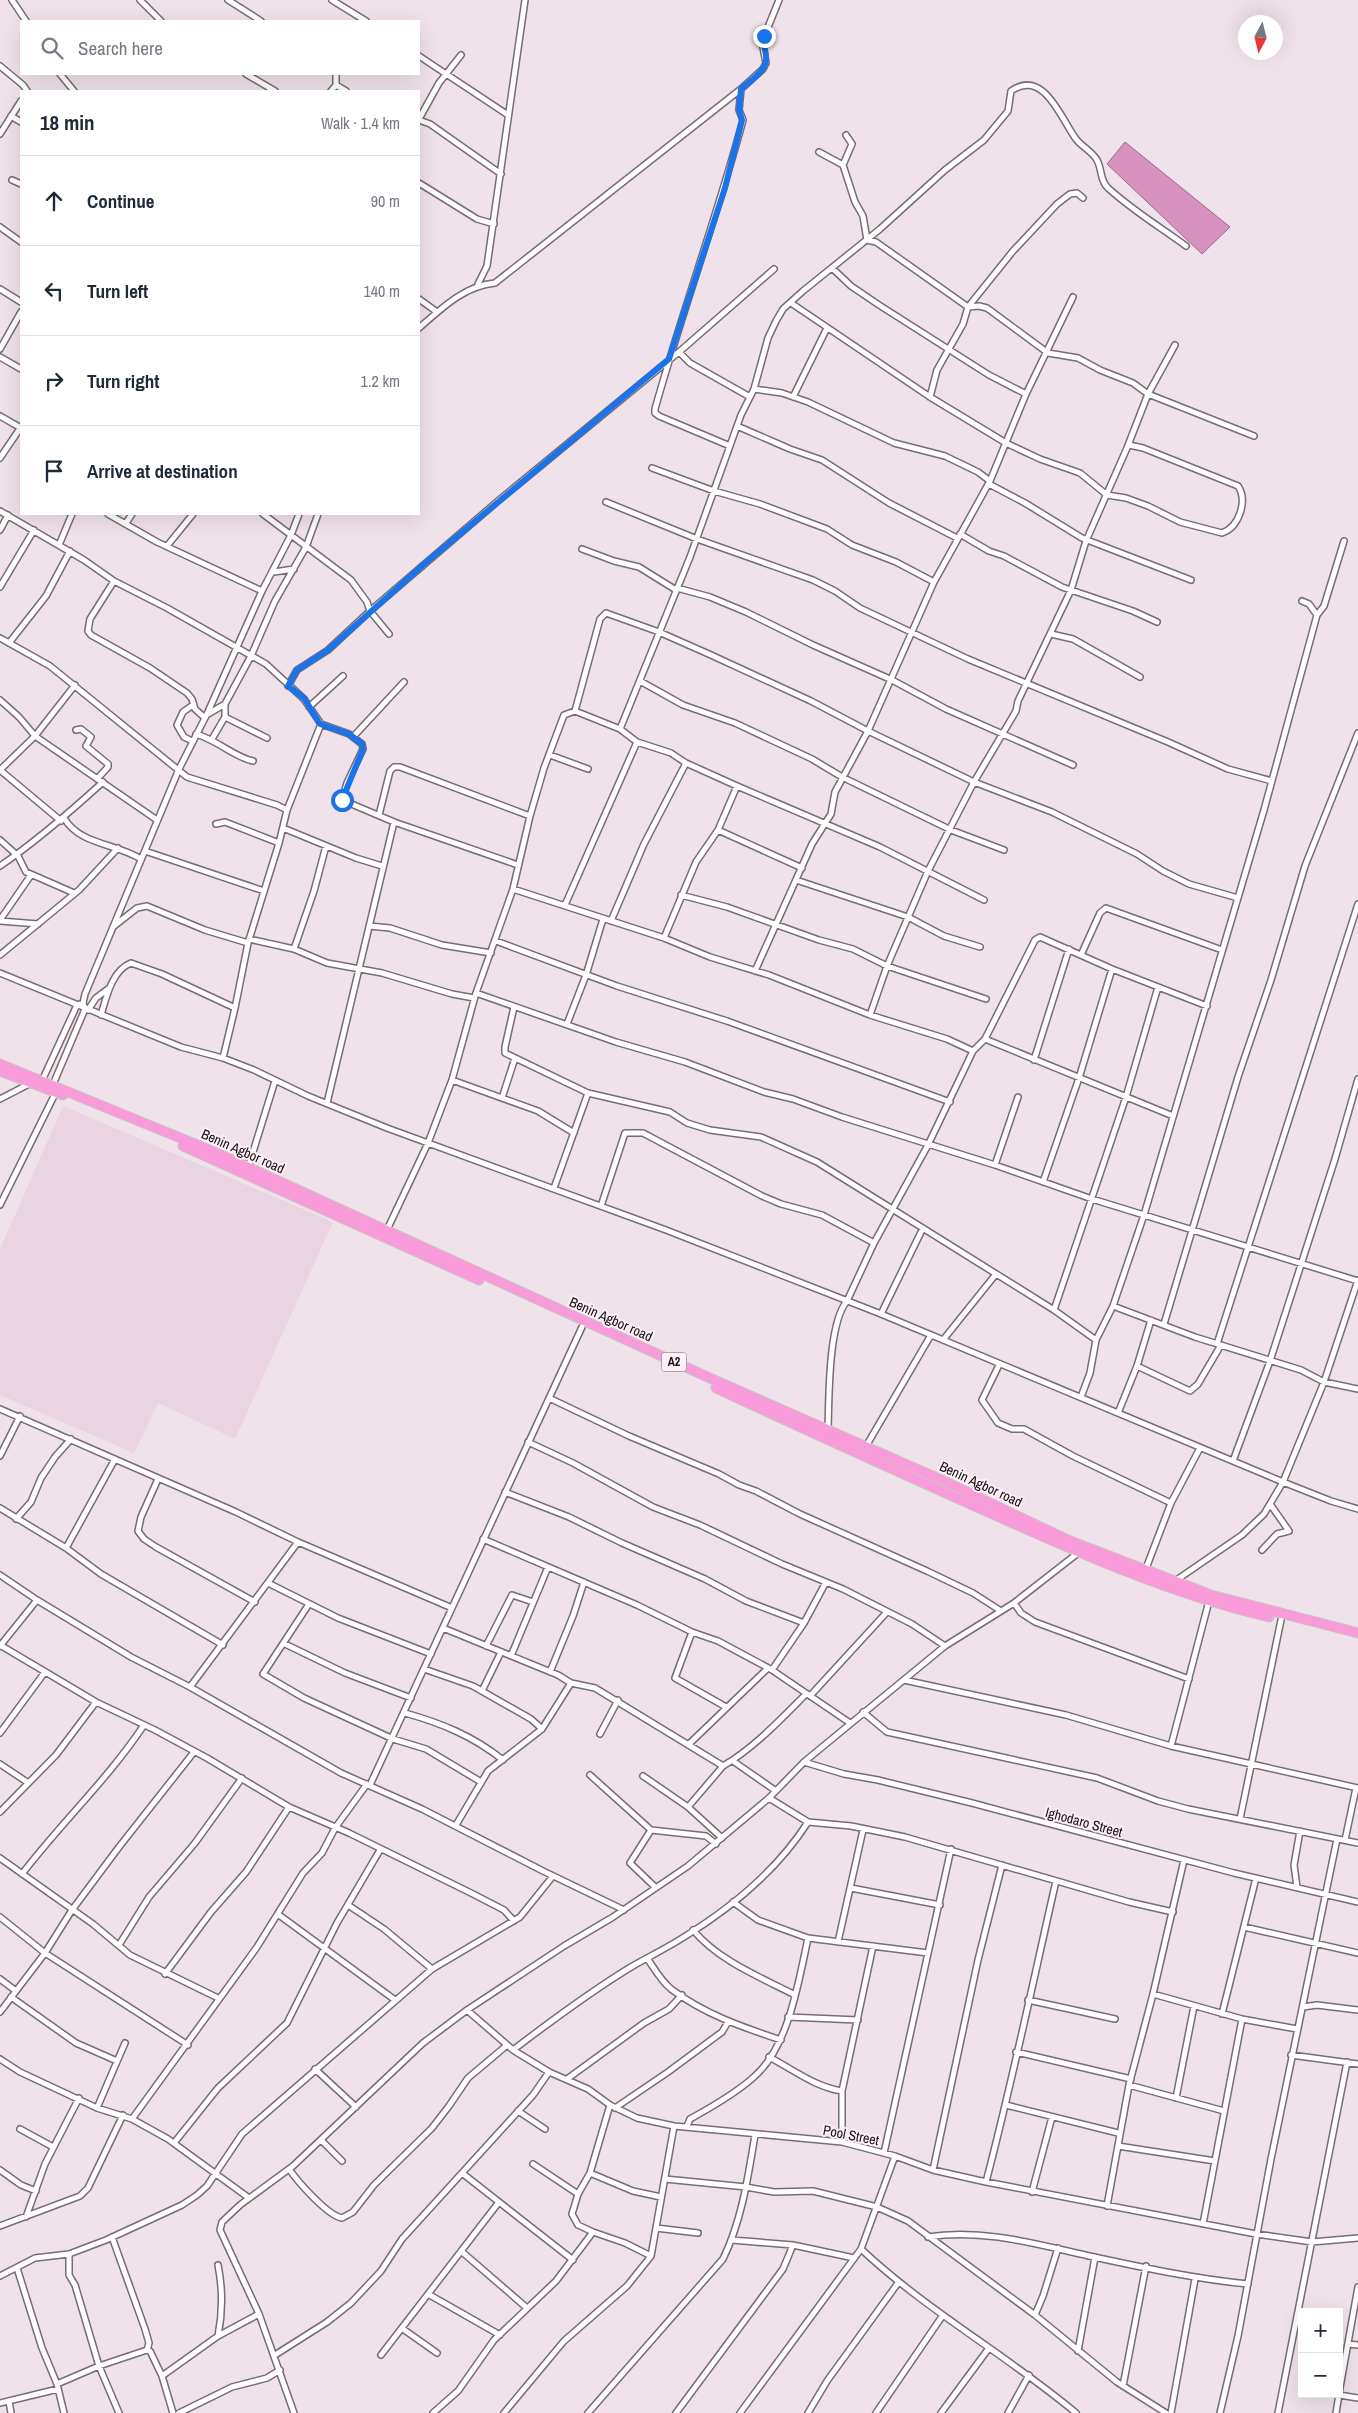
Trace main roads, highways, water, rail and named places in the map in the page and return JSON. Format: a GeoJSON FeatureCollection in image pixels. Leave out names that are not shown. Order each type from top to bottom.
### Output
{"type":"FeatureCollection","features":[{"type":"Feature","properties":{"kind":"highway","name":"Benin Agbor road"},"geometry":{"type":"LineString","coordinates":[[0,1064],[37,1083]]}},
{"type":"Feature","properties":{"kind":"highway","name":"Benin Agbor road"},"geometry":{"type":"LineString","coordinates":[[0,1072],[53,1089],[248,1168],[865,1448],[1078,1553],[1209,1601],[1358,1640]]}},
{"type":"Feature","properties":{"kind":"highway","name":"Benin Agbor road"},"geometry":{"type":"LineString","coordinates":[[53,1089],[192,1149],[582,1326],[1070,1541],[1173,1582],[1226,1600],[1358,1633]]}}]}
